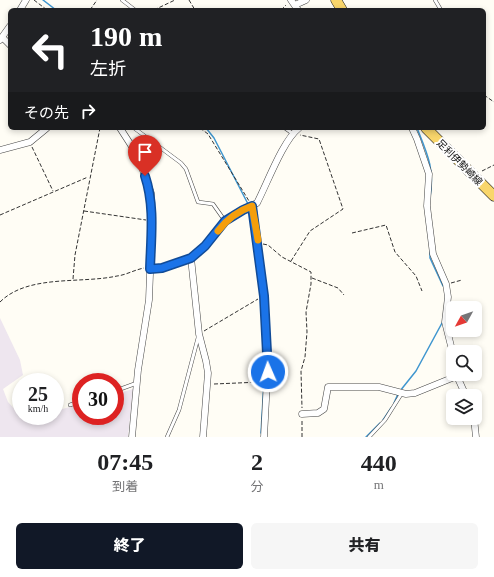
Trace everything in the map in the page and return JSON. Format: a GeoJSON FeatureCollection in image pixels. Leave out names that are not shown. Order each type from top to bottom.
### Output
{"type":"FeatureCollection","features":[{"type":"Feature","properties":{"kind":"main road","name":"足利伊勢崎線"},"geometry":{"type":"LineString","coordinates":[[428,130],[494,196]]}},
{"type":"Feature","properties":{"kind":"street"},"geometry":{"type":"LineString","coordinates":[[294,4],[306,0]]}},
{"type":"Feature","properties":{"kind":"street"},"geometry":{"type":"LineString","coordinates":[[1,39],[8,29]]}},
{"type":"Feature","properties":{"kind":"street"},"geometry":{"type":"LineString","coordinates":[[0,150],[30,142],[45,130]]}},
{"type":"Feature","properties":{"kind":"street"},"geometry":{"type":"LineString","coordinates":[[121,130],[138,156],[151,192],[152,221],[149,300],[142,339],[132,437]]}},
{"type":"Feature","properties":{"kind":"street"},"geometry":{"type":"LineString","coordinates":[[150,269],[162,268],[191,258],[205,246],[225,221],[257,203],[271,172],[292,133],[296,130]]}},
{"type":"Feature","properties":{"kind":"street"},"geometry":{"type":"LineString","coordinates":[[413,130],[418,139],[428,174],[427,206],[433,254],[446,284],[448,297],[445,322],[451,345]]}},
{"type":"Feature","properties":{"kind":"street"},"geometry":{"type":"LineString","coordinates":[[252,206],[264,296],[268,382],[265,397],[264,437]]}},
{"type":"Feature","properties":{"kind":"street"},"geometry":{"type":"LineString","coordinates":[[191,258],[199,334],[206,361],[207,384],[203,437]]}},
{"type":"Feature","properties":{"kind":"street"},"geometry":{"type":"LineString","coordinates":[[302,414],[318,413],[324,409],[328,387],[379,387],[400,392],[415,393],[446,380]]}},
{"type":"Feature","properties":{"kind":"street"},"geometry":{"type":"LineString","coordinates":[[475,425],[476,437]]}},
{"type":"Feature","properties":{"kind":"lane"},"geometry":{"type":"LineString","coordinates":[[122,0],[133,8]]}},
{"type":"Feature","properties":{"kind":"lane"},"geometry":{"type":"LineString","coordinates":[[137,130],[181,163],[186,169],[198,202],[213,204],[225,221]]}},
{"type":"Feature","properties":{"kind":"lane"},"geometry":{"type":"LineString","coordinates":[[288,130],[292,133]]}},
{"type":"Feature","properties":{"kind":"lane"},"geometry":{"type":"LineString","coordinates":[[168,437],[179,410],[199,334]]}},
{"type":"Feature","properties":{"kind":"lane"},"geometry":{"type":"LineString","coordinates":[[124,388],[137,383]]}},
{"type":"Feature","properties":{"kind":"lane"},"geometry":{"type":"LineString","coordinates":[[369,437],[385,420],[400,392]]}},
{"type":"Feature","properties":{"kind":"path"},"geometry":{"type":"LineString","coordinates":[[34,0],[44,8]]}},
{"type":"Feature","properties":{"kind":"path"},"geometry":{"type":"LineString","coordinates":[[158,8],[175,0]]}},
{"type":"Feature","properties":{"kind":"path"},"geometry":{"type":"LineString","coordinates":[[73,280],[74,256],[100,130]]}},
{"type":"Feature","properties":{"kind":"path"},"geometry":{"type":"LineString","coordinates":[[203,130],[208,134],[252,206]]}},
{"type":"Feature","properties":{"kind":"path"},"geometry":{"type":"LineString","coordinates":[[291,261],[310,231],[343,209],[318,139],[292,133]]}},
{"type":"Feature","properties":{"kind":"path"},"geometry":{"type":"LineString","coordinates":[[30,142],[53,192]]}},
{"type":"Feature","properties":{"kind":"path"},"geometry":{"type":"LineString","coordinates":[[482,171],[494,165]]}},
{"type":"Feature","properties":{"kind":"path"},"geometry":{"type":"LineString","coordinates":[[0,215],[89,176]]}},
{"type":"Feature","properties":{"kind":"path"},"geometry":{"type":"LineString","coordinates":[[83,211],[152,221]]}},
{"type":"Feature","properties":{"kind":"path"},"geometry":{"type":"LineString","coordinates":[[352,233],[386,226],[395,252],[416,276],[422,291]]}},
{"type":"Feature","properties":{"kind":"path"},"geometry":{"type":"LineString","coordinates":[[258,244],[268,245],[282,257],[311,272],[312,277],[306,312],[307,332],[301,371],[302,437]]}},
{"type":"Feature","properties":{"kind":"path"},"geometry":{"type":"LineString","coordinates":[[0,302],[14,291],[25,287],[73,280],[117,276],[138,269],[150,269]]}},
{"type":"Feature","properties":{"kind":"path"},"geometry":{"type":"LineString","coordinates":[[312,277],[338,288],[344,295]]}},
{"type":"Feature","properties":{"kind":"path"},"geometry":{"type":"LineString","coordinates":[[446,284],[462,280]]}},
{"type":"Feature","properties":{"kind":"path"},"geometry":{"type":"LineString","coordinates":[[199,334],[264,296]]}},
{"type":"Feature","properties":{"kind":"path"},"geometry":{"type":"LineString","coordinates":[[207,384],[268,382]]}},
{"type":"Feature","properties":{"kind":"shaded area"},"geometry":{"type":"Polygon","coordinates":[[[0,318],[20,360],[23,373],[12,373],[12,383],[3,389],[8,402],[12,406],[12,425],[64,425],[64,409],[72,406],[72,425],[124,425],[124,392],[133,389],[128,437],[0,437],[0,318]]]}},
{"type":"Feature","properties":{"kind":"waterway"},"geometry":{"type":"LineString","coordinates":[[43,0],[53,8]]}},
{"type":"Feature","properties":{"kind":"waterway"},"geometry":{"type":"LineString","coordinates":[[208,130],[214,138],[248,204]]}},
{"type":"Feature","properties":{"kind":"waterway"},"geometry":{"type":"LineString","coordinates":[[418,130],[427,153],[431,169],[430,197]]}},
{"type":"Feature","properties":{"kind":"waterway"},"geometry":{"type":"LineString","coordinates":[[249,210],[261,299],[265,364],[261,433]]}},
{"type":"Feature","properties":{"kind":"waterway"},"geometry":{"type":"LineString","coordinates":[[430,251],[430,258],[443,286]]}},
{"type":"Feature","properties":{"kind":"waterway"},"geometry":{"type":"LineString","coordinates":[[400,391],[416,371],[442,323]]}},
{"type":"Feature","properties":{"kind":"waterway"},"geometry":{"type":"LineString","coordinates":[[394,403],[398,394]]}},
{"type":"Feature","properties":{"kind":"waterway"},"geometry":{"type":"LineString","coordinates":[[383,420],[391,408]]}},
{"type":"Feature","properties":{"kind":"waterway"},"geometry":{"type":"LineString","coordinates":[[366,437],[380,423]]}},
{"type":"Feature","properties":{"kind":"slow traffic"},"geometry":{"type":"LineString","coordinates":[[218,231],[225,221],[252,206],[258,240]]}},
{"type":"Feature","properties":{"kind":"route"},"geometry":{"type":"LineString","coordinates":[[145,176],[151,192],[152,221],[150,269],[154,270],[162,268],[191,258],[214,237],[225,221],[252,206],[264,296],[268,372]]}}]}
